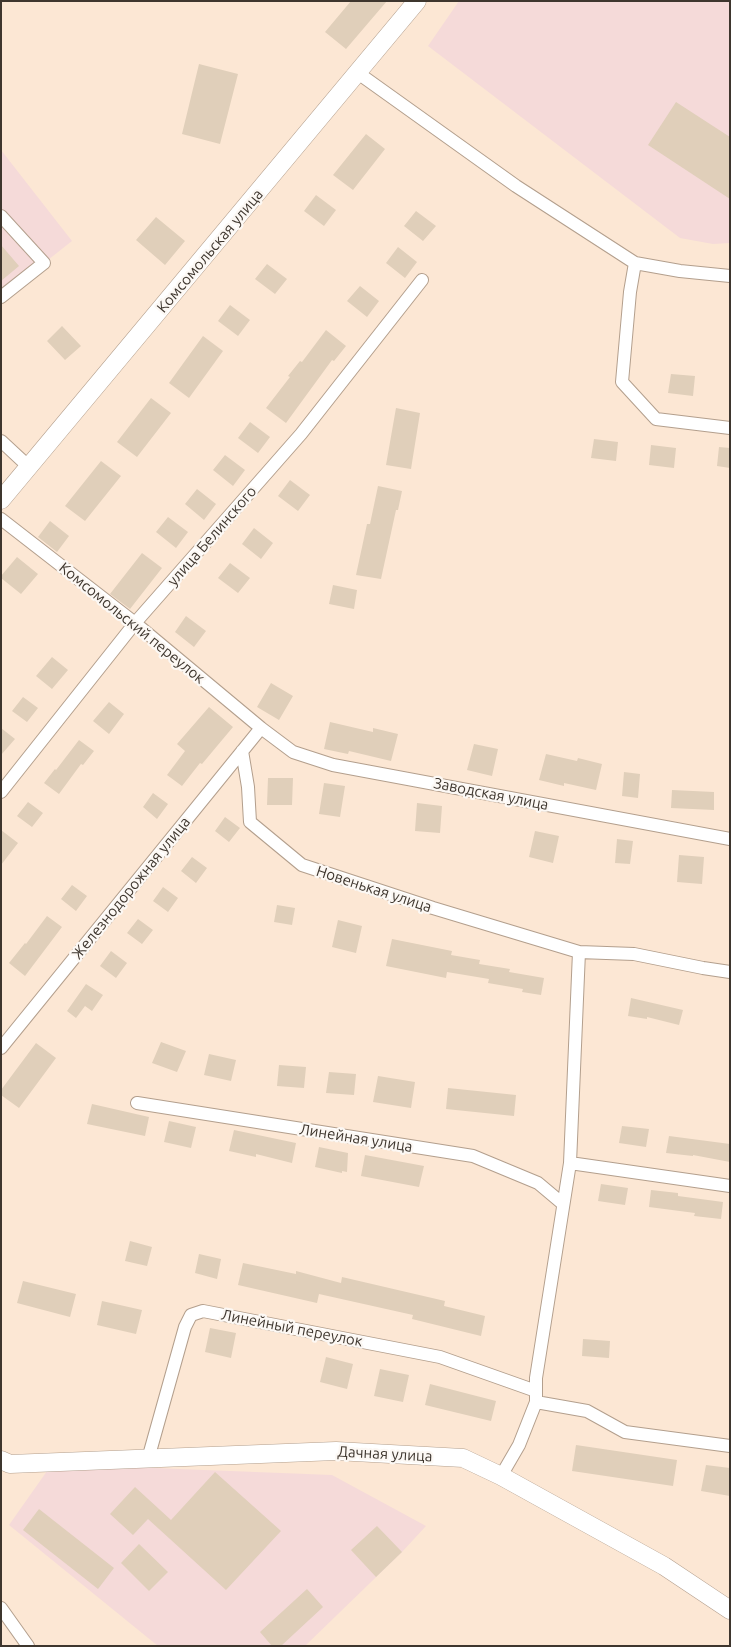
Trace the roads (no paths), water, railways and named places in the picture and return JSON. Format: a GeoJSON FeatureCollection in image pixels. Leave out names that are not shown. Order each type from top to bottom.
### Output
{"type":"FeatureCollection","features":[{"type":"Feature","properties":{"kind":"street","name":"Комсомольская улица"},"geometry":{"type":"LineString","coordinates":[[1,500],[417,1]]}},
{"type":"Feature","properties":{"kind":"street"},"geometry":{"type":"LineString","coordinates":[[358,73],[516,186],[635,263],[680,271],[730,276]]}},
{"type":"Feature","properties":{"kind":"street"},"geometry":{"type":"LineString","coordinates":[[1,216],[44,263],[1,298]]}},
{"type":"Feature","properties":{"kind":"street"},"geometry":{"type":"LineString","coordinates":[[635,263],[630,292],[622,382],[656,420],[730,428]]}},
{"type":"Feature","properties":{"kind":"street","name":"улица Белинского"},"geometry":{"type":"LineString","coordinates":[[1,792],[135,623],[301,434],[422,280]]}},
{"type":"Feature","properties":{"kind":"street"},"geometry":{"type":"LineString","coordinates":[[1,441],[29,467]]}},
{"type":"Feature","properties":{"kind":"street","name":"Комсомольский переулок"},"geometry":{"type":"LineString","coordinates":[[1,519],[135,623],[261,728]]}},
{"type":"Feature","properties":{"kind":"street","name":"Железнодорожная улица"},"geometry":{"type":"LineString","coordinates":[[1,1048],[261,728]]}},
{"type":"Feature","properties":{"kind":"street","name":"Заводская улица"},"geometry":{"type":"LineString","coordinates":[[261,728],[293,752],[334,764],[730,839]]}},
{"type":"Feature","properties":{"kind":"street","name":"Новенькая улица"},"geometry":{"type":"LineString","coordinates":[[242,752],[248,787],[250,822],[302,865],[433,908],[579,952],[634,954],[730,972]]}},
{"type":"Feature","properties":{"kind":"street"},"geometry":{"type":"LineString","coordinates":[[501,1476],[519,1445],[536,1396],[536,1378],[570,1163],[579,952]]}},
{"type":"Feature","properties":{"kind":"street","name":"Линейная улица"},"geometry":{"type":"LineString","coordinates":[[137,1103],[473,1156],[538,1183],[564,1204]]}},
{"type":"Feature","properties":{"kind":"street"},"geometry":{"type":"LineString","coordinates":[[570,1163],[730,1186]]}},
{"type":"Feature","properties":{"kind":"street","name":"Линейный переулок"},"geometry":{"type":"LineString","coordinates":[[148,1459],[185,1327],[191,1315],[203,1311],[440,1357],[536,1396],[587,1411],[625,1432],[730,1446]]}},
{"type":"Feature","properties":{"kind":"street","name":"Дачная улица"},"geometry":{"type":"LineString","coordinates":[[1,1460],[10,1464],[336,1451],[463,1458],[501,1476],[664,1566],[730,1610]]}},
{"type":"Feature","properties":{"kind":"street"},"geometry":{"type":"LineString","coordinates":[[1,1608],[28,1646]]}}]}
